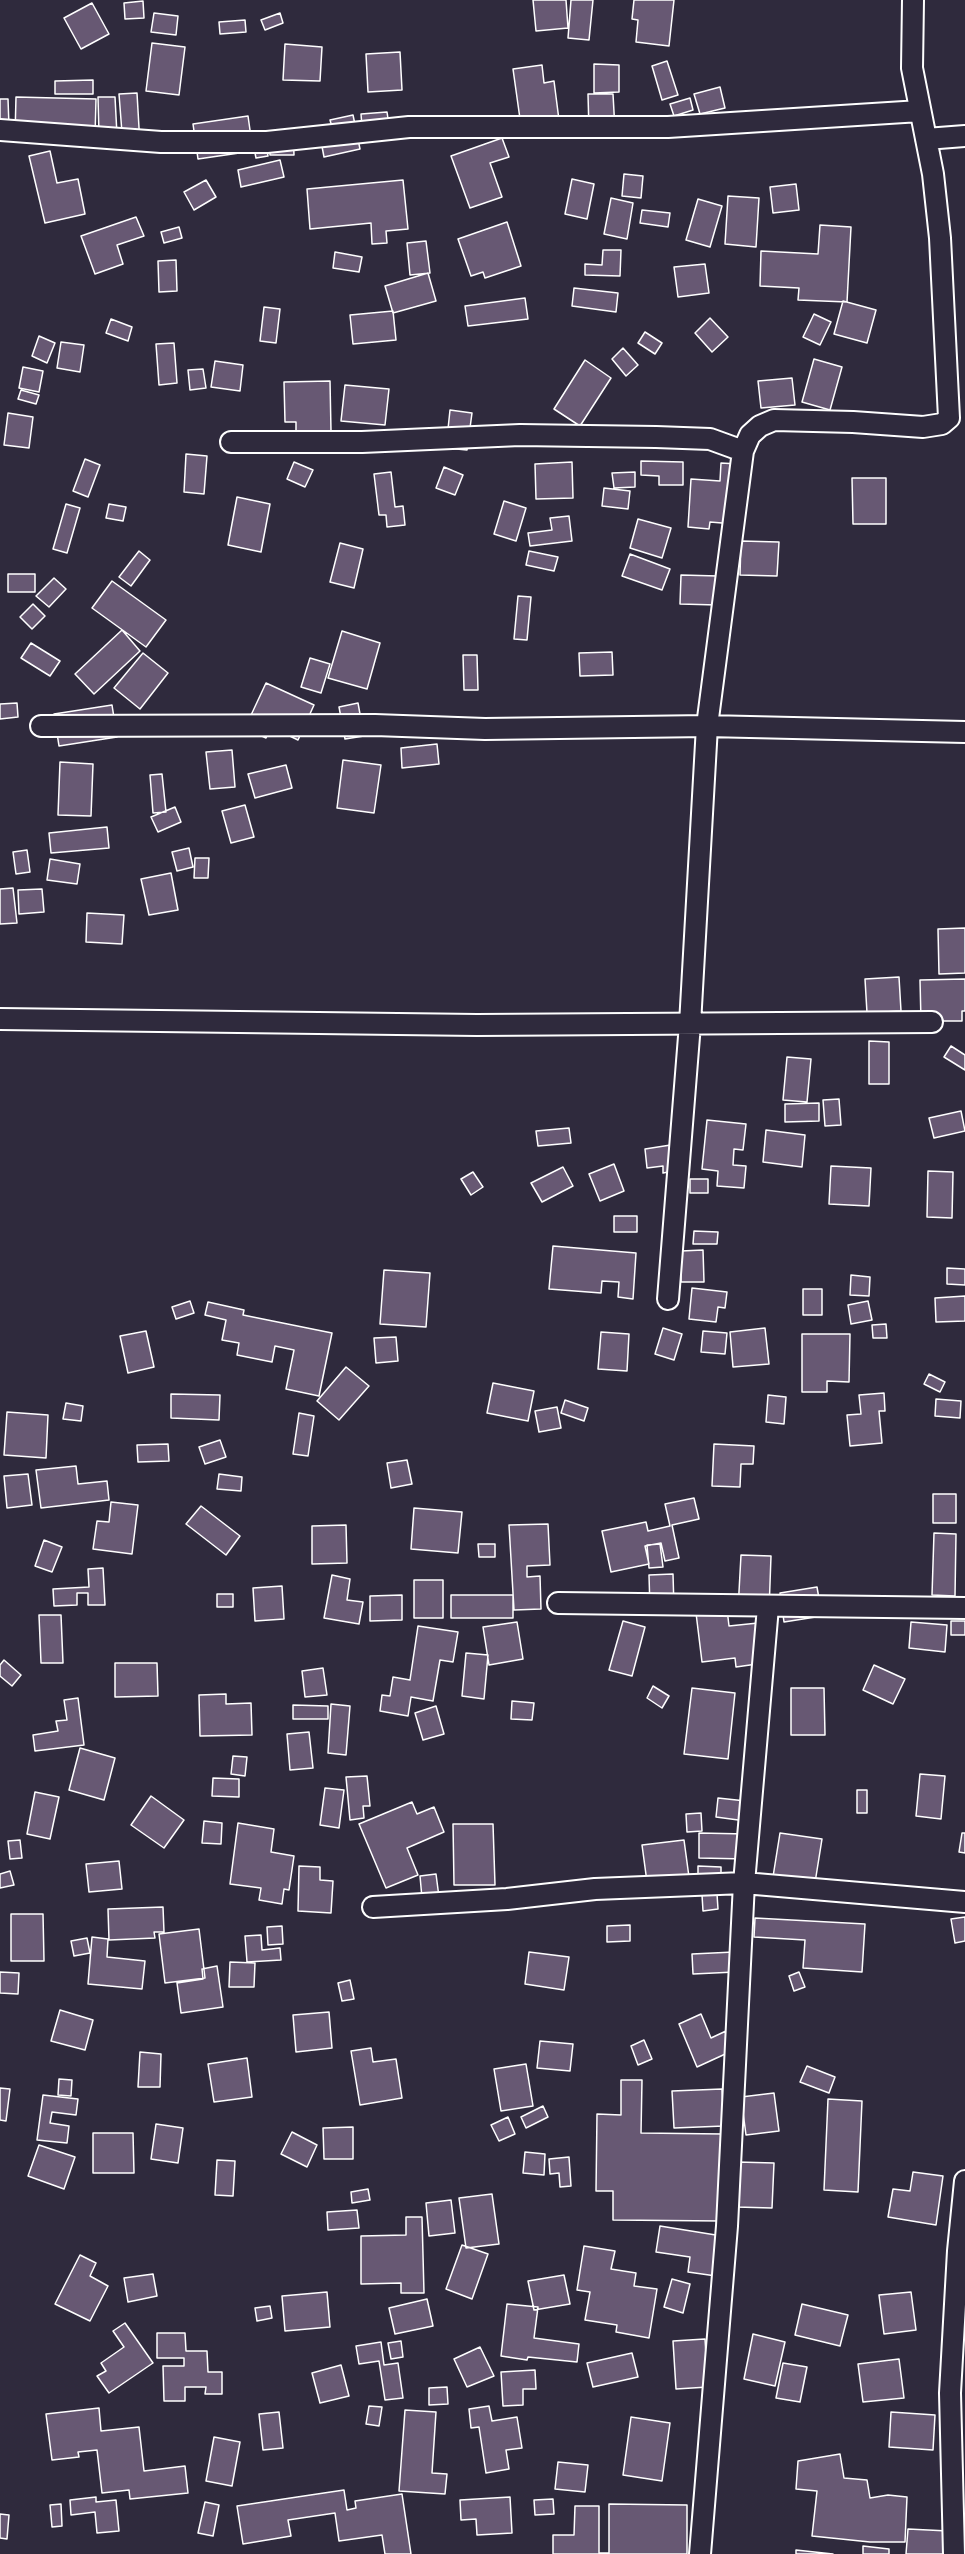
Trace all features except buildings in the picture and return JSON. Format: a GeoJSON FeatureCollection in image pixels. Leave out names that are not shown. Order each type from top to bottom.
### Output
{"type":"FeatureCollection","features":[{"type":"Feature","properties":{"kind":"street"},"geometry":{"type":"LineString","coordinates":[[668,1299],[690,1024],[707,726],[743,452],[750,435],[760,426],[774,420],[853,422],[923,428],[942,424],[949,418],[940,238],[926,139],[912,68],[913,0]]}},
{"type":"Feature","properties":{"kind":"street"},"geometry":{"type":"LineString","coordinates":[[0,130],[161,142],[267,142],[409,127],[668,127],[920,111]]}},
{"type":"Feature","properties":{"kind":"street"},"geometry":{"type":"LineString","coordinates":[[926,139],[965,136]]}},
{"type":"Feature","properties":{"kind":"street"},"geometry":{"type":"LineString","coordinates":[[231,442],[362,442],[520,435],[656,437],[710,439],[743,452]]}},
{"type":"Feature","properties":{"kind":"street"},"geometry":{"type":"LineString","coordinates":[[41,726],[375,725],[485,729],[707,726],[965,732]]}},
{"type":"Feature","properties":{"kind":"street"},"geometry":{"type":"LineString","coordinates":[[0,1019],[477,1025],[932,1022]]}},
{"type":"Feature","properties":{"kind":"street"},"geometry":{"type":"LineString","coordinates":[[558,1603],[965,1608]]}},
{"type":"Feature","properties":{"kind":"street"},"geometry":{"type":"LineString","coordinates":[[700,2554],[727,2226],[744,1883],[768,1607]]}},
{"type":"Feature","properties":{"kind":"street"},"geometry":{"type":"LineString","coordinates":[[373,1907],[507,1899],[595,1889],[744,1883],[965,1902]]}},
{"type":"Feature","properties":{"kind":"street"},"geometry":{"type":"LineString","coordinates":[[954,2554],[950,2392],[958,2251],[965,2181]]}}]}
